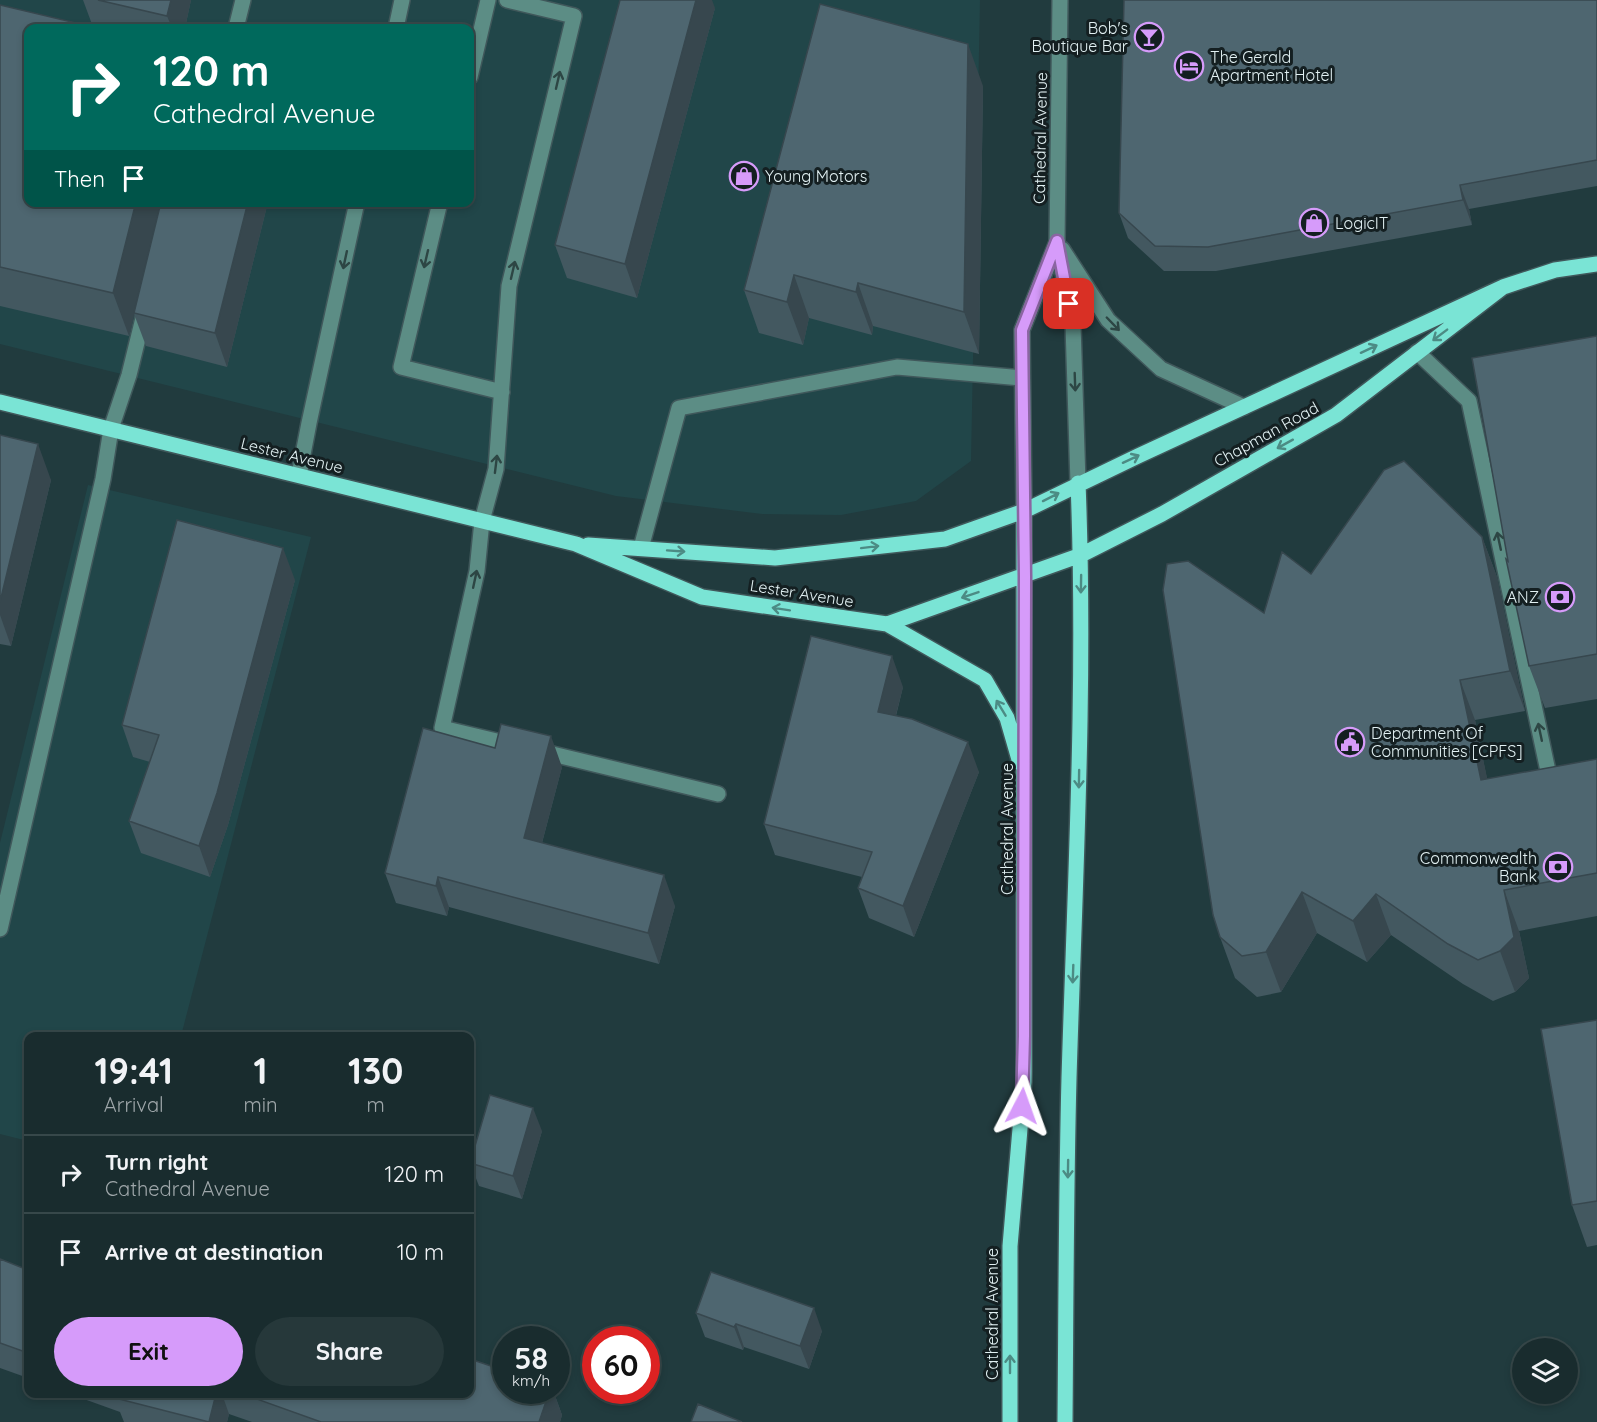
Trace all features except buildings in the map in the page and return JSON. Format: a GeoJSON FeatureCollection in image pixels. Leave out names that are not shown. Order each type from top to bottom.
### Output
{"type":"FeatureCollection","features":[{"type":"Feature","properties":{"kind":"main road","name":"Chapman Road"},"geometry":{"type":"LineString","coordinates":[[1024,511],[1078,483],[1503,287],[1556,270],[1597,264]]}},
{"type":"Feature","properties":{"kind":"main road","name":"Chapman Road"},"geometry":{"type":"LineString","coordinates":[[1025,576],[1081,555],[1162,514],[1336,416],[1503,287]]}},
{"type":"Feature","properties":{"kind":"main road","name":"Lester Avenue"},"geometry":{"type":"LineString","coordinates":[[0,402],[576,544],[702,597],[886,624],[1025,576]]}},
{"type":"Feature","properties":{"kind":"main road","name":"Cathedral Avenue"},"geometry":{"type":"LineString","coordinates":[[1065,1422],[1069,1080],[1079,786],[1081,555],[1078,483]]}},
{"type":"Feature","properties":{"kind":"main road","name":"Lester Avenue"},"geometry":{"type":"LineString","coordinates":[[576,544],[775,558],[945,538],[1024,511]]}},
{"type":"Feature","properties":{"kind":"main road","name":"Cathedral Avenue"},"geometry":{"type":"LineString","coordinates":[[1010,1422],[1010,1246],[1024,1082],[1024,511]]}},
{"type":"Feature","properties":{"kind":"main road"},"geometry":{"type":"LineString","coordinates":[[886,624],[985,680],[1007,718],[1025,784]]}},
{"type":"Feature","properties":{"kind":"street"},"geometry":{"type":"LineString","coordinates":[[237,24],[243,0]]}},
{"type":"Feature","properties":{"kind":"street"},"geometry":{"type":"LineString","coordinates":[[397,24],[402,0]]}},
{"type":"Feature","properties":{"kind":"street"},"geometry":{"type":"LineString","coordinates":[[474,60],[488,0]]}},
{"type":"Feature","properties":{"kind":"street"},"geometry":{"type":"LineString","coordinates":[[507,0],[574,16],[509,286],[496,469],[482,521],[477,571],[442,728],[718,794]]}},
{"type":"Feature","properties":{"kind":"street","name":"Cathedral Avenue"},"geometry":{"type":"LineString","coordinates":[[1060,0],[1057,241],[1073,326],[1078,483]]}},
{"type":"Feature","properties":{"kind":"street"},"geometry":{"type":"LineString","coordinates":[[299,475],[356,207]]}},
{"type":"Feature","properties":{"kind":"street"},"geometry":{"type":"LineString","coordinates":[[439,207],[401,367],[502,392]]}},
{"type":"Feature","properties":{"kind":"street"},"geometry":{"type":"LineString","coordinates":[[1057,241],[1108,320],[1161,369],[1244,407]]}},
{"type":"Feature","properties":{"kind":"street","name":"Cathedral Avenue"},"geometry":{"type":"LineString","coordinates":[[1024,511],[1022,330],[1057,241]]}},
{"type":"Feature","properties":{"kind":"street"},"geometry":{"type":"LineString","coordinates":[[0,929],[103,479],[111,429],[129,375],[149,295]]}},
{"type":"Feature","properties":{"kind":"street"},"geometry":{"type":"LineString","coordinates":[[1417,352],[1469,401],[1548,771],[1563,782]]}},
{"type":"Feature","properties":{"kind":"street"},"geometry":{"type":"LineString","coordinates":[[641,548],[679,408],[897,367],[1022,378]]}},
{"type":"Feature","properties":{"kind":"shaded area"},"geometry":{"type":"Polygon","coordinates":[[[0,0],[980,0],[971,461],[916,501],[841,515],[762,514],[616,496],[0,344],[0,0]]]}},
{"type":"Feature","properties":{"kind":"shaded area"},"geometry":{"type":"Polygon","coordinates":[[[88,485],[311,537],[182,1032],[24,1032],[24,1140],[0,1134],[0,843],[88,485]]]}},
{"type":"Feature","properties":{"kind":"place","name":"Bob's Boutique Bar"},"geometry":{"type":"Point","coordinates":[1149,37]}},
{"type":"Feature","properties":{"kind":"place","name":"The Gerald Apartment Hotel"},"geometry":{"type":"Point","coordinates":[1189,66]}},
{"type":"Feature","properties":{"kind":"place","name":"Young Motors"},"geometry":{"type":"Point","coordinates":[744,176]}},
{"type":"Feature","properties":{"kind":"place","name":"LogicIT"},"geometry":{"type":"Point","coordinates":[1314,223]}},
{"type":"Feature","properties":{"kind":"place","name":"ANZ"},"geometry":{"type":"Point","coordinates":[1560,597]}},
{"type":"Feature","properties":{"kind":"place","name":"Department Of Communities [CPFS]"},"geometry":{"type":"Point","coordinates":[1350,742]}},
{"type":"Feature","properties":{"kind":"place","name":"Commonwealth Bank"},"geometry":{"type":"Point","coordinates":[1558,867]}},
{"type":"Feature","properties":{"kind":"route"},"geometry":{"type":"LineString","coordinates":[[1022,1106],[1024,1082],[1025,576],[1022,330],[1057,241],[1069,304]]}}]}
